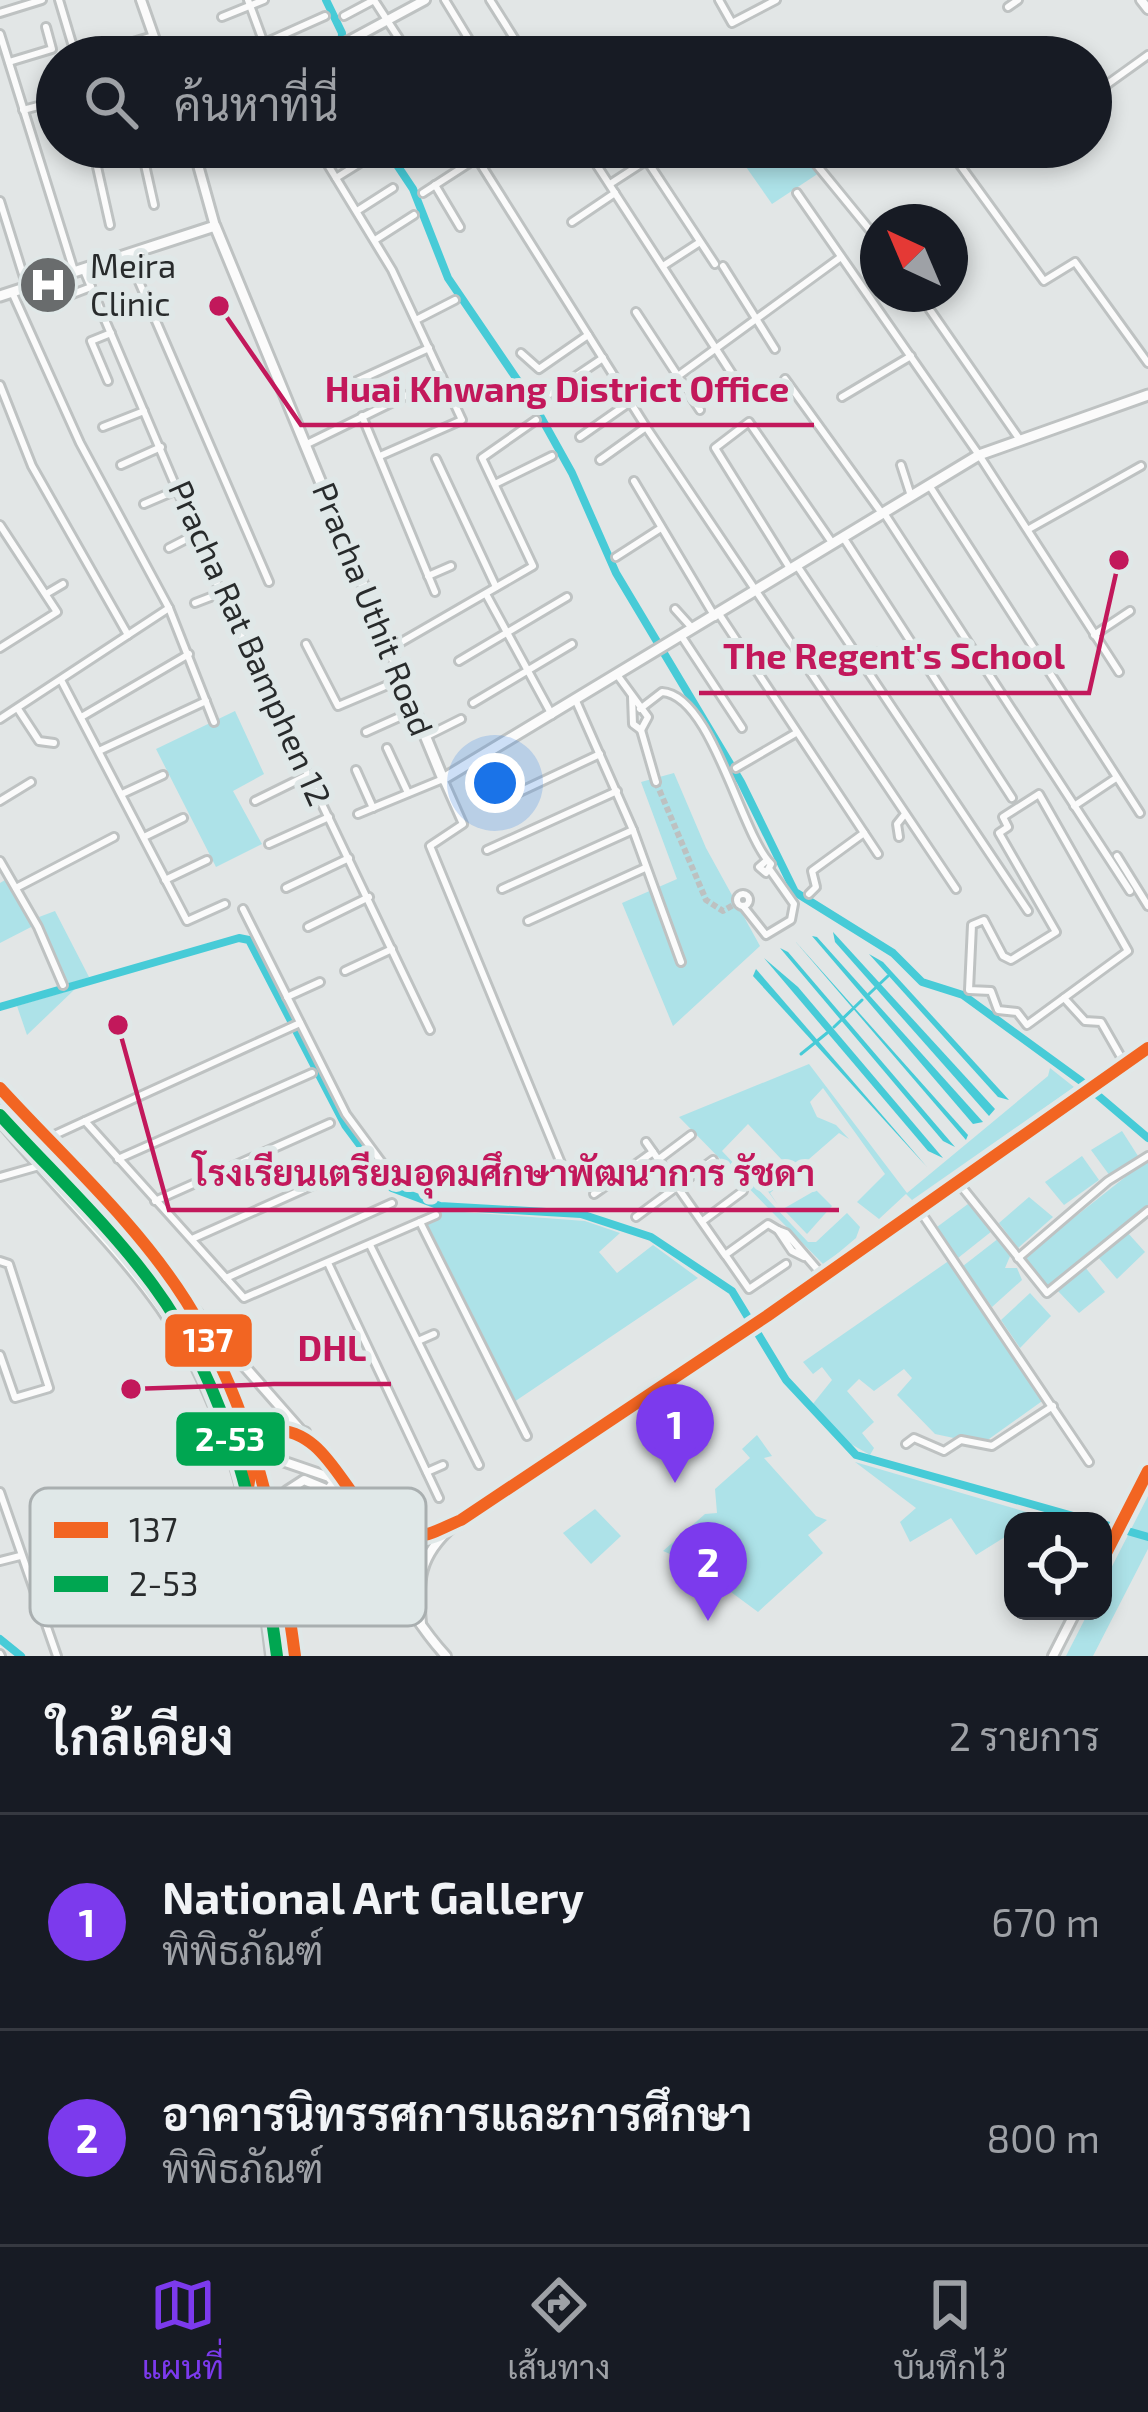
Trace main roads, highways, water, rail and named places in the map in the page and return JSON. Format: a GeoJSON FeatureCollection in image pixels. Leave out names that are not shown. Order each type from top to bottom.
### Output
{"type":"FeatureCollection","features":[{"type":"Feature","properties":{"kind":"main road","name":"Pracha Uthit Road"},"geometry":{"type":"LineString","coordinates":[[0,296],[215,226],[443,779],[979,455],[1018,437],[1148,395]]}},
{"type":"Feature","properties":{"kind":"main road"},"geometry":{"type":"LineString","coordinates":[[0,1088],[185,1300],[216,1358],[265,1488]]}},
{"type":"Feature","properties":{"kind":"main road"},"geometry":{"type":"LineString","coordinates":[[0,1119],[161,1307],[223,1427],[244,1488]]}},
{"type":"Feature","properties":{"kind":"main road"},"geometry":{"type":"LineString","coordinates":[[269,1626],[272,1656]]}},
{"type":"Feature","properties":{"kind":"main road"},"geometry":{"type":"LineString","coordinates":[[291,1626],[295,1656]]}},
{"type":"Feature","properties":{"kind":"water"},"geometry":{"type":"Polygon","coordinates":[[[833,932],[995,1109],[989,1116],[835,942],[833,932]]]}},
{"type":"Feature","properties":{"kind":"water"},"geometry":{"type":"Polygon","coordinates":[[[812,936],[817,937],[983,1122],[973,1124],[812,936]]]}},
{"type":"Feature","properties":{"kind":"water"},"geometry":{"type":"Polygon","coordinates":[[[795,941],[968,1135],[966,1140],[795,941]]]}},
{"type":"Feature","properties":{"kind":"water"},"geometry":{"type":"Polygon","coordinates":[[[780,948],[788,952],[955,1147],[943,1141],[780,948]]]}},
{"type":"Feature","properties":{"kind":"water"},"geometry":{"type":"Polygon","coordinates":[[[869,954],[883,962],[1009,1100],[998,1097],[869,954]]]}},
{"type":"Feature","properties":{"kind":"water"},"geometry":{"type":"Polygon","coordinates":[[[764,958],[798,987],[943,1158],[928,1151],[764,958]]]}},
{"type":"Feature","properties":{"kind":"water"},"geometry":{"type":"Polygon","coordinates":[[[756,969],[927,1167],[753,976],[756,969]]]}},
{"type":"Feature","properties":{"kind":"waterway"},"geometry":{"type":"LineString","coordinates":[[326,0],[342,36]]}},
{"type":"Feature","properties":{"kind":"waterway"},"geometry":{"type":"LineString","coordinates":[[399,168],[413,189],[448,278],[533,403],[572,473],[616,573],[741,782],[795,892],[893,953],[922,982],[963,995],[1081,1081],[1148,1138]]}},
{"type":"Feature","properties":{"kind":"waterway"},"geometry":{"type":"LineString","coordinates":[[0,1007],[239,938],[249,940],[345,1125],[392,1188],[440,1206],[581,1214],[651,1237],[732,1291],[786,1380],[856,1455],[1059,1512]]}},
{"type":"Feature","properties":{"kind":"waterway"},"geometry":{"type":"LineString","coordinates":[[869,994],[888,976]]}},
{"type":"Feature","properties":{"kind":"waterway"},"geometry":{"type":"LineString","coordinates":[[834,1027],[862,1000]]}},
{"type":"Feature","properties":{"kind":"waterway"},"geometry":{"type":"LineString","coordinates":[[801,1054],[827,1033]]}},
{"type":"Feature","properties":{"kind":"waterway"},"geometry":{"type":"LineString","coordinates":[[1112,1527],[1148,1537]]}},
{"type":"Feature","properties":{"kind":"waterway"},"geometry":{"type":"LineString","coordinates":[[0,1639],[21,1656]]}},
{"type":"Feature","properties":{"kind":"tunnel"},"geometry":{"type":"LineString","coordinates":[[656,782],[706,900],[723,911],[735,904]]}},
{"type":"Feature","properties":{"kind":"place","name":"Meira Clinic"},"geometry":{"type":"Point","coordinates":[48,285]}},
{"type":"Feature","properties":{"kind":"place","name":"Huai Khwang District Office"},"geometry":{"type":"Point","coordinates":[219,306]}},
{"type":"Feature","properties":{"kind":"place","name":"The Regent's School"},"geometry":{"type":"Point","coordinates":[1119,560]}},
{"type":"Feature","properties":{"kind":"place","name":"โรงเรียนเตรียมอุดมศึกษาพัฒนาการ รัชดา"},"geometry":{"type":"Point","coordinates":[118,1025]}},
{"type":"Feature","properties":{"kind":"place","name":"DHL"},"geometry":{"type":"Point","coordinates":[131,1389]}},
{"type":"Feature","properties":{"kind":"place","name":"National Art Gallery"},"geometry":{"type":"Point","coordinates":[675,1483]}},
{"type":"Feature","properties":{"kind":"place","name":"อาคารนิทรรศการและการศึกษา"},"geometry":{"type":"Point","coordinates":[708,1621]}}]}
